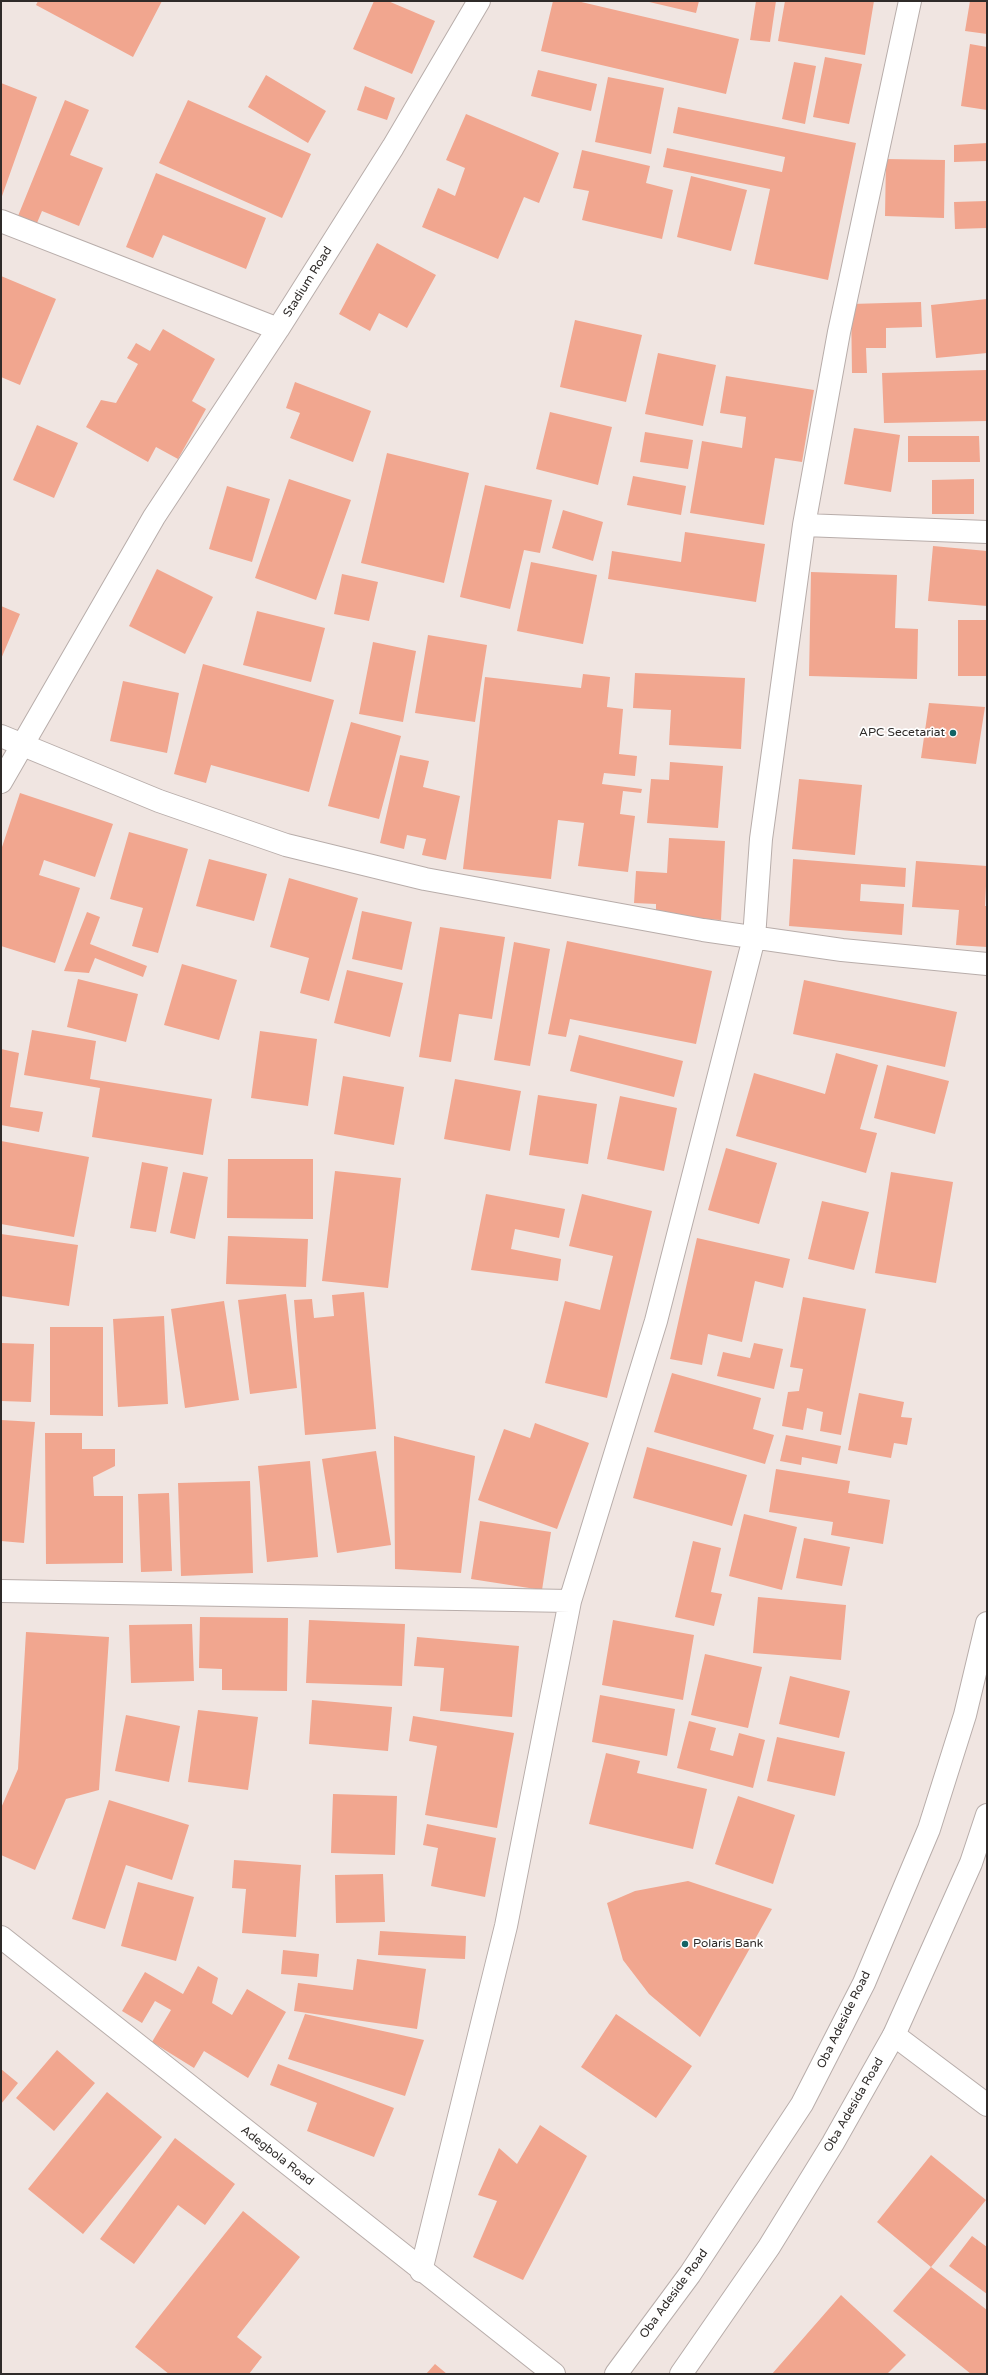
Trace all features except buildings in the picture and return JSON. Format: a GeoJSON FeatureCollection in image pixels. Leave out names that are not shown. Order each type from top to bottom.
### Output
{"type":"FeatureCollection","features":[{"type":"Feature","properties":{"kind":"street","name":"Stadium Road"},"geometry":{"type":"LineString","coordinates":[[1,221],[278,329],[393,147],[479,1]]}},
{"type":"Feature","properties":{"kind":"street"},"geometry":{"type":"LineString","coordinates":[[421,2271],[506,1926],[570,1601],[656,1321],[754,938],[761,839],[804,525],[839,332],[910,1]]}},
{"type":"Feature","properties":{"kind":"street"},"geometry":{"type":"LineString","coordinates":[[1,782],[154,517],[278,329]]}},
{"type":"Feature","properties":{"kind":"street"},"geometry":{"type":"LineString","coordinates":[[804,525],[987,532]]}},
{"type":"Feature","properties":{"kind":"street"},"geometry":{"type":"LineString","coordinates":[[1,736],[159,801],[286,845],[425,879],[754,938],[842,950],[987,964]]}},
{"type":"Feature","properties":{"kind":"street"},"geometry":{"type":"LineString","coordinates":[[1,1591],[570,1601]]}},
{"type":"Feature","properties":{"kind":"street","name":"Oba Adeside Road"},"geometry":{"type":"LineString","coordinates":[[616,2374],[690,2274],[802,2104],[864,1983],[929,1829],[965,1715],[987,1624]]}},
{"type":"Feature","properties":{"kind":"street","name":"Oba Adesida Road"},"geometry":{"type":"LineString","coordinates":[[681,2374],[769,2247],[833,2143],[894,2035],[971,1862],[987,1815]]}},
{"type":"Feature","properties":{"kind":"street","name":"Adegbola Road"},"geometry":{"type":"LineString","coordinates":[[1,1937],[421,2271],[554,2374]]}},
{"type":"Feature","properties":{"kind":"street"},"geometry":{"type":"LineString","coordinates":[[894,2035],[987,2105]]}},
{"type":"Feature","properties":{"kind":"place","name":"APC Secetariat"},"geometry":{"type":"Point","coordinates":[953,733]}},
{"type":"Feature","properties":{"kind":"place","name":"Polaris Bank"},"geometry":{"type":"Point","coordinates":[685,1944]}}]}
